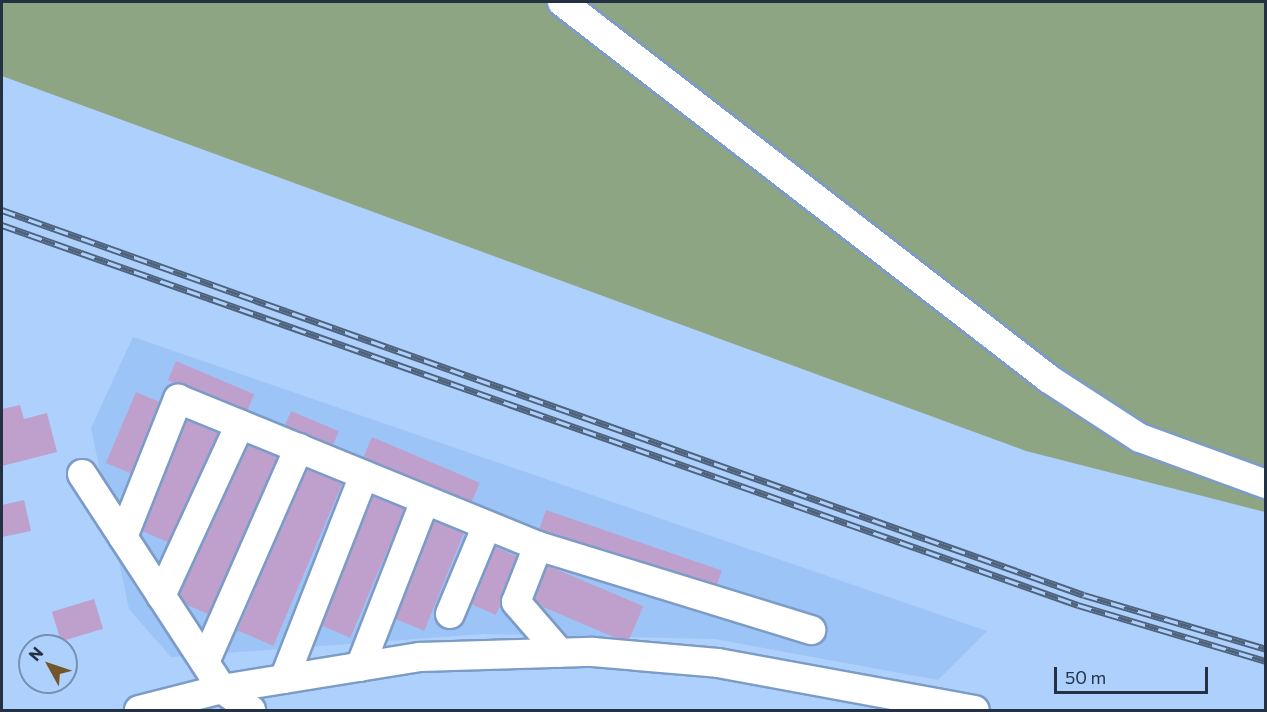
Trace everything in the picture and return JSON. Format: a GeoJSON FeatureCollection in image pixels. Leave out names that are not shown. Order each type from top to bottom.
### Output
{"type":"FeatureCollection","features":[{"type":"Feature","properties":{"kind":"street"},"geometry":{"type":"LineString","coordinates":[[562,2],[1049,379],[1140,438],[1266,484]]}},
{"type":"Feature","properties":{"kind":"street"},"geometry":{"type":"LineString","coordinates":[[123,537],[178,399],[538,546],[811,630]]}},
{"type":"Feature","properties":{"kind":"street"},"geometry":{"type":"LineString","coordinates":[[161,596],[240,424]]}},
{"type":"Feature","properties":{"kind":"street"},"geometry":{"type":"LineString","coordinates":[[204,662],[299,448]]}},
{"type":"Feature","properties":{"kind":"street"},"geometry":{"type":"LineString","coordinates":[[82,474],[222,689],[251,711]]}},
{"type":"Feature","properties":{"kind":"street"},"geometry":{"type":"LineString","coordinates":[[284,679],[363,474]]}},
{"type":"Feature","properties":{"kind":"street"},"geometry":{"type":"LineString","coordinates":[[360,667],[425,500]]}},
{"type":"Feature","properties":{"kind":"street"},"geometry":{"type":"LineString","coordinates":[[450,614],[487,525]]}},
{"type":"Feature","properties":{"kind":"street"},"geometry":{"type":"LineString","coordinates":[[538,546],[516,602],[560,653]]}},
{"type":"Feature","properties":{"kind":"street"},"geometry":{"type":"LineString","coordinates":[[139,711],[222,689],[420,657],[560,653],[718,663],[975,711]]}},
{"type":"Feature","properties":{"kind":"shaded area"},"geometry":{"type":"Polygon","coordinates":[[[133,337],[987,631],[938,680],[715,639],[483,634],[171,657],[129,609],[91,428],[133,337]]]}},
{"type":"Feature","properties":{"kind":"green space"},"geometry":{"type":"Polygon","coordinates":[[[2,2],[1265,2],[1265,512],[1026,451],[2,76],[2,2]]]}},
{"type":"Feature","properties":{"kind":"building"},"geometry":{"type":"Polygon","coordinates":[[[176,361],[254,394],[246,414],[168,380],[176,361]]]}},
{"type":"Feature","properties":{"kind":"building"},"geometry":{"type":"Polygon","coordinates":[[[136,392],[164,404],[134,475],[106,463],[136,392]]]}},
{"type":"Feature","properties":{"kind":"building"},"geometry":{"type":"Polygon","coordinates":[[[20,405],[24,419],[47,413],[57,452],[2,466],[2,409],[20,405]]]}},
{"type":"Feature","properties":{"kind":"building"},"geometry":{"type":"Polygon","coordinates":[[[291,411],[339,431],[332,447],[284,427],[291,411]]]}},
{"type":"Feature","properties":{"kind":"building"},"geometry":{"type":"Polygon","coordinates":[[[187,414],[223,430],[172,544],[136,528],[187,414]]]}},
{"type":"Feature","properties":{"kind":"building"},"geometry":{"type":"Polygon","coordinates":[[[247,436],[284,452],[214,616],[177,601],[247,436]]]}},
{"type":"Feature","properties":{"kind":"building"},"geometry":{"type":"Polygon","coordinates":[[[372,437],[480,483],[471,504],[363,458],[372,437]]]}},
{"type":"Feature","properties":{"kind":"building"},"geometry":{"type":"Polygon","coordinates":[[[309,462],[345,477],[273,646],[237,630],[309,462]]]}},
{"type":"Feature","properties":{"kind":"building"},"geometry":{"type":"Polygon","coordinates":[[[371,489],[407,504],[350,638],[314,622],[371,489]]]}},
{"type":"Feature","properties":{"kind":"building"},"geometry":{"type":"Polygon","coordinates":[[[24,500],[31,531],[2,537],[2,505],[24,500]]]}},
{"type":"Feature","properties":{"kind":"building"},"geometry":{"type":"Polygon","coordinates":[[[546,510],[722,571],[715,591],[539,531],[546,510]]]}},
{"type":"Feature","properties":{"kind":"building"},"geometry":{"type":"Polygon","coordinates":[[[432,513],[466,527],[424,631],[390,617],[432,513]]]}},
{"type":"Feature","properties":{"kind":"building"},"geometry":{"type":"Polygon","coordinates":[[[489,544],[521,558],[496,615],[464,601],[489,544]]]}},
{"type":"Feature","properties":{"kind":"building"},"geometry":{"type":"Polygon","coordinates":[[[544,564],[643,606],[628,643],[528,601],[544,564]]]}},
{"type":"Feature","properties":{"kind":"building"},"geometry":{"type":"Polygon","coordinates":[[[94,599],[103,629],[78,636],[78,634],[59,634],[52,612],[94,599]]]}},
{"type":"Feature","properties":{"kind":"railway"},"geometry":{"type":"LineString","coordinates":[[2,210],[1084,595],[1266,649]]}},
{"type":"Feature","properties":{"kind":"railway"},"geometry":{"type":"LineString","coordinates":[[2,225],[1078,605],[1266,661]]}}]}
